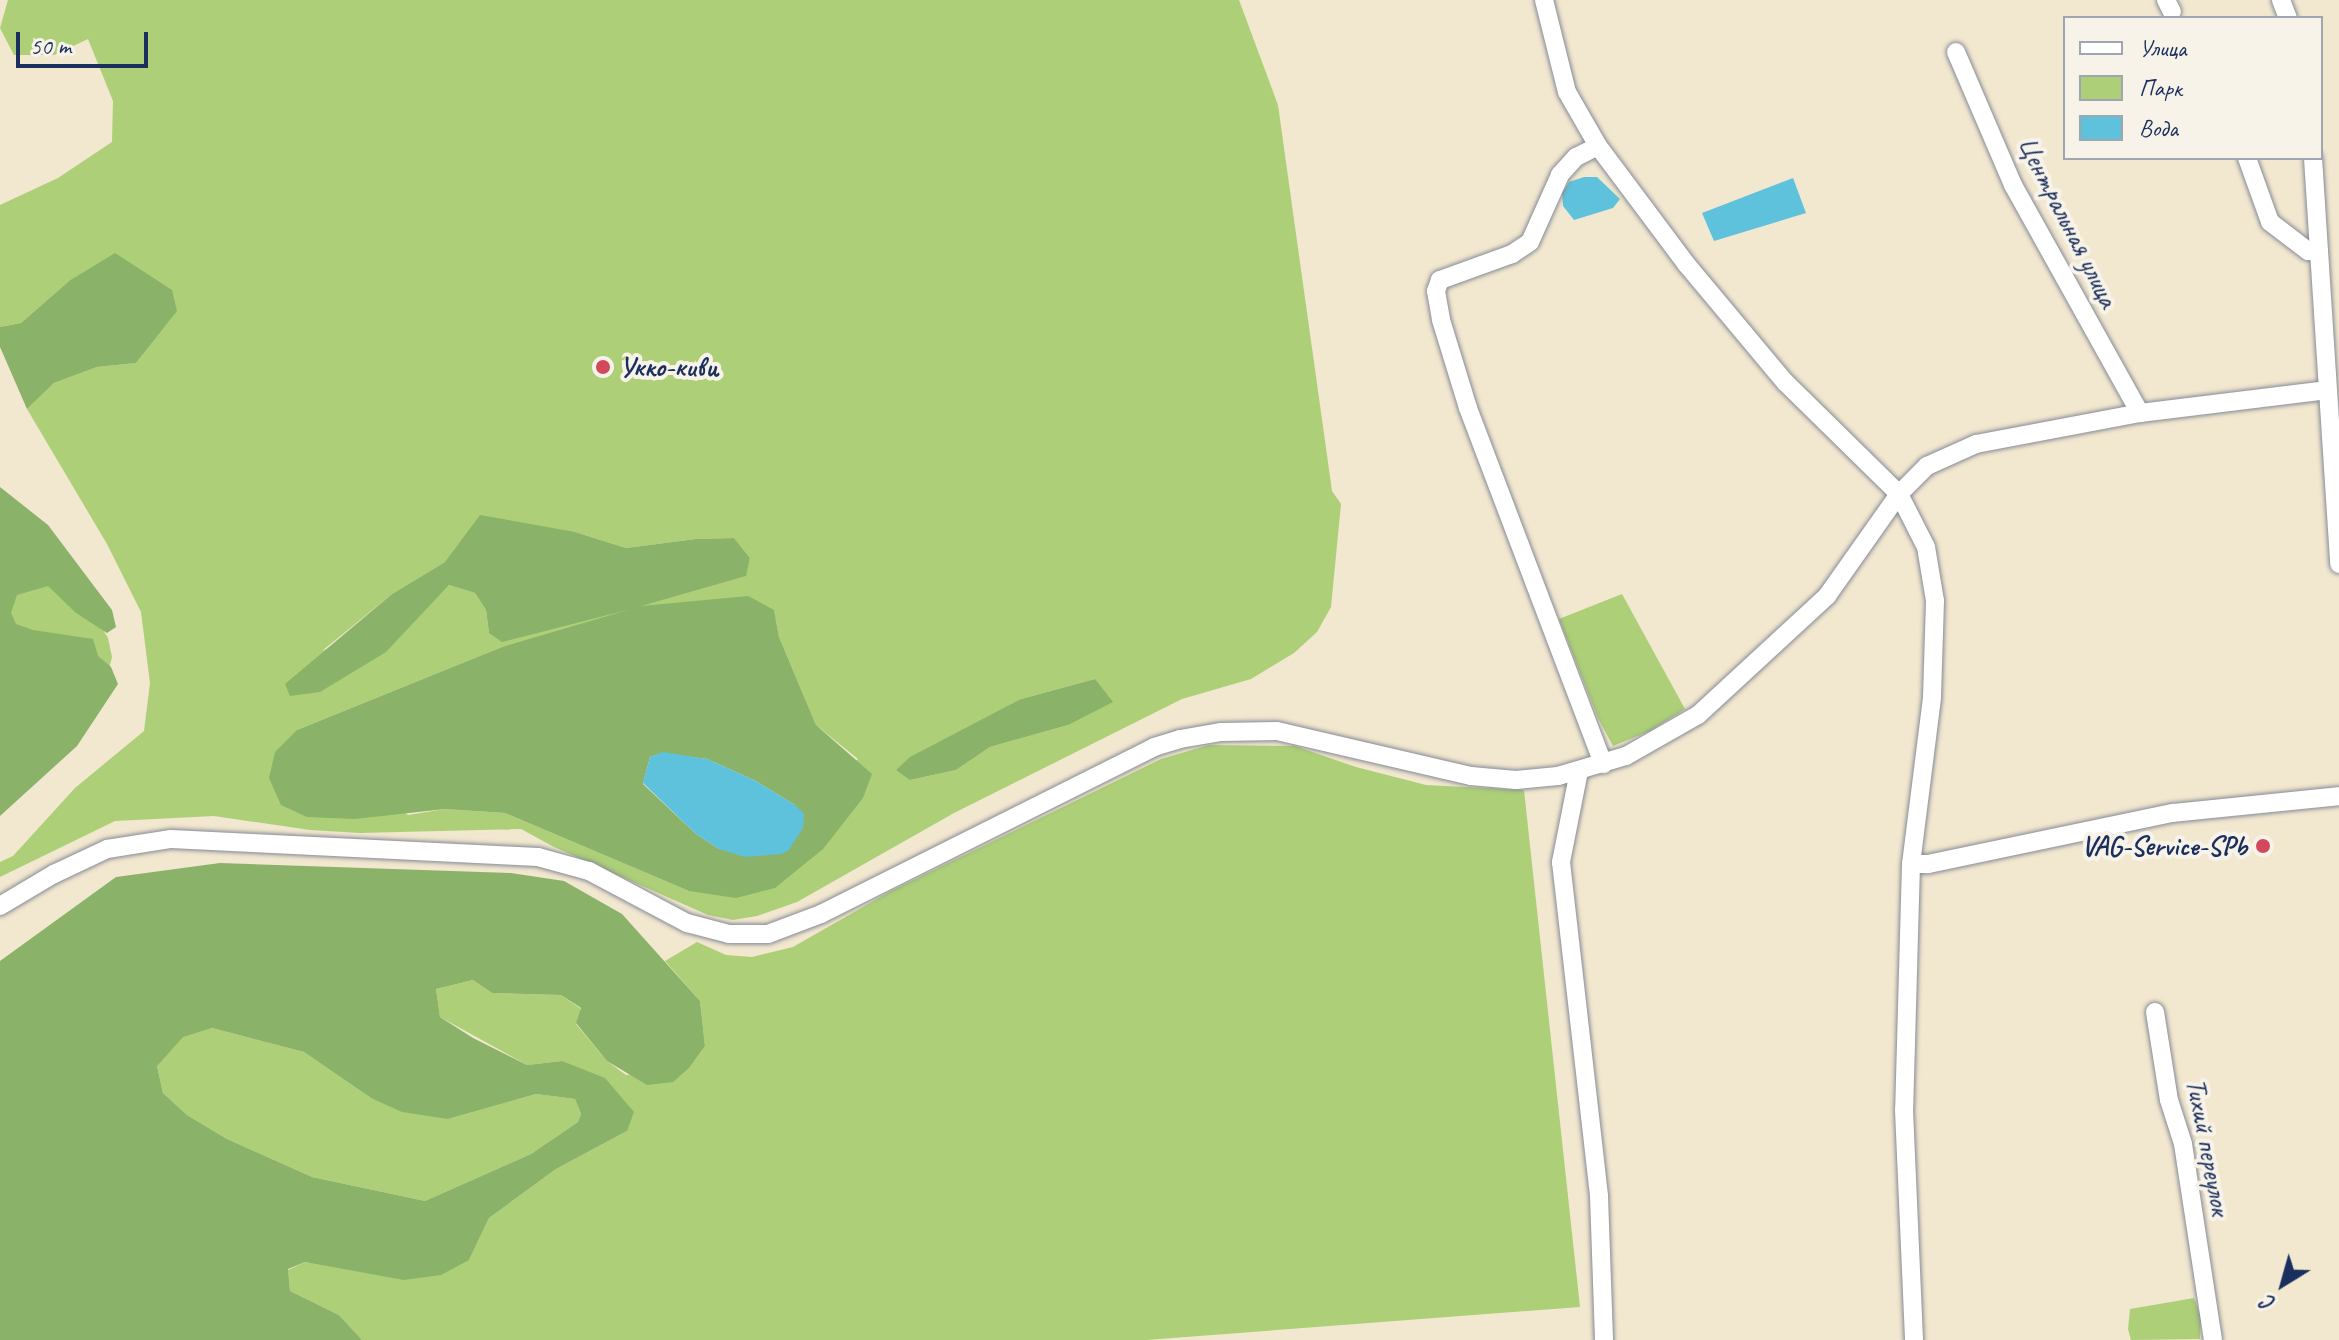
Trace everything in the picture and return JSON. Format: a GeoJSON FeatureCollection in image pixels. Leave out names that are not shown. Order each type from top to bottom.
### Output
{"type":"FeatureCollection","features":[{"type":"Feature","properties":{"kind":"street"},"geometry":{"type":"LineString","coordinates":[[1544,0],[1567,92],[1598,146],[1687,265],[1785,382],[1899,494],[1926,547],[1935,601],[1932,698],[1911,864],[1904,1110],[1914,1340]]}},
{"type":"Feature","properties":{"kind":"street","name":"Центральная улица"},"geometry":{"type":"LineString","coordinates":[[1956,52],[2013,185],[2140,413]]}},
{"type":"Feature","properties":{"kind":"street"},"geometry":{"type":"LineString","coordinates":[[1598,146],[1576,157],[1560,175],[1530,242],[1512,254],[1440,280],[1436,291],[1441,320],[1468,408],[1603,764]]}},
{"type":"Feature","properties":{"kind":"street"},"geometry":{"type":"LineString","coordinates":[[2248,160],[2270,222],[2308,251],[2319,251]]}},
{"type":"Feature","properties":{"kind":"street"},"geometry":{"type":"LineString","coordinates":[[2313,160],[2339,564]]}},
{"type":"Feature","properties":{"kind":"street"},"geometry":{"type":"LineString","coordinates":[[0,906],[54,874],[107,849],[149,841],[204,840],[538,857],[589,871],[687,923],[729,934],[768,934],[821,914],[1140,754],[1180,739],[1221,732],[1277,731],[1471,776],[1516,780],[1579,771],[1649,745],[1698,715],[1827,596],[1899,494],[1927,466],[1976,444],[2140,413],[2328,390]]}},
{"type":"Feature","properties":{"kind":"street"},"geometry":{"type":"LineString","coordinates":[[1579,771],[1561,862],[1599,1196],[1604,1340]]}},
{"type":"Feature","properties":{"kind":"street"},"geometry":{"type":"LineString","coordinates":[[1911,864],[1928,864],[2173,813],[2339,796]]}},
{"type":"Feature","properties":{"kind":"street","name":"Тихий переулок"},"geometry":{"type":"LineString","coordinates":[[2155,1012],[2169,1100],[2183,1144],[2213,1340]]}},
{"type":"Feature","properties":{"kind":"green space"},"geometry":{"type":"Polygon","coordinates":[[[8,0],[1239,0],[1278,105],[1332,491],[1341,504],[1331,607],[1317,632],[1294,653],[1251,679],[1182,699],[954,813],[797,902],[757,916],[733,920],[708,915],[554,847],[521,829],[360,833],[310,830],[214,816],[115,821],[0,877],[0,862],[13,856],[75,788],[144,731],[150,683],[141,612],[107,544],[27,409],[54,383],[97,367],[136,363],[177,310],[69,281],[21,323],[0,327],[0,205],[58,178],[112,142],[113,101],[88,39],[54,55],[14,55],[0,28],[8,0]],[[575,532],[445,562],[392,594],[322,651],[422,610],[449,585],[475,593],[486,610],[489,633],[681,594],[745,576],[750,558],[734,538],[696,539],[626,548],[575,532]],[[774,611],[502,647],[297,730],[408,815],[445,809],[505,813],[689,891],[858,759],[816,725],[779,637],[774,611]],[[1095,679],[1021,699],[967,729],[910,780],[956,770],[990,747],[1068,725],[1095,679]]]}},
{"type":"Feature","properties":{"kind":"green space"},"geometry":{"type":"Polygon","coordinates":[[[115,253],[172,290],[177,311],[136,363],[97,367],[54,383],[27,409],[0,347],[0,327],[21,323],[69,281],[115,253]]]}},
{"type":"Feature","properties":{"kind":"green space"},"geometry":{"type":"Polygon","coordinates":[[[0,487],[48,525],[112,610],[116,627],[107,633],[76,613],[48,586],[17,595],[11,613],[16,624],[33,630],[93,639],[98,656],[111,667],[118,684],[77,746],[0,816],[0,487]]]}},
{"type":"Feature","properties":{"kind":"green space"},"geometry":{"type":"Polygon","coordinates":[[[480,515],[575,532],[626,548],[696,539],[734,538],[750,558],[746,576],[641,606],[748,596],[774,610],[779,637],[816,725],[872,774],[863,798],[823,849],[775,888],[736,898],[689,891],[505,813],[445,809],[355,819],[307,817],[281,805],[269,778],[275,752],[297,730],[502,647],[631,609],[502,642],[489,633],[486,610],[475,593],[449,585],[386,652],[320,692],[290,696],[285,684],[392,594],[445,562],[480,515]],[[663,753],[650,757],[643,784],[696,834],[719,849],[781,854],[795,805],[756,781],[707,759],[663,753]]]}},
{"type":"Feature","properties":{"kind":"green space"},"geometry":{"type":"Polygon","coordinates":[[[0,523],[85,600],[108,638],[112,657],[104,688],[0,807],[0,523]]]}},
{"type":"Feature","properties":{"kind":"green space"},"geometry":{"type":"Polygon","coordinates":[[[1622,594],[1685,709],[1650,731],[1613,746],[1598,718],[1559,619],[1622,594]]]}},
{"type":"Feature","properties":{"kind":"green space"},"geometry":{"type":"Polygon","coordinates":[[[1095,679],[1113,702],[1068,725],[990,747],[956,770],[910,780],[896,770],[910,757],[1021,699],[1095,679]]]}},
{"type":"Feature","properties":{"kind":"green space"},"geometry":{"type":"Polygon","coordinates":[[[1209,745],[1295,746],[1356,767],[1426,785],[1524,790],[1580,1307],[1146,1340],[362,1340],[339,1315],[290,1291],[288,1270],[305,1262],[341,1267],[469,1260],[489,1218],[556,1169],[627,1131],[562,1061],[527,1065],[440,1017],[436,989],[473,980],[492,993],[561,995],[581,1009],[576,1024],[607,1061],[626,1075],[690,1067],[705,1046],[700,1001],[665,961],[697,942],[726,955],[752,957],[793,947],[891,891],[1161,759],[1209,745]]]}},
{"type":"Feature","properties":{"kind":"green space"},"geometry":{"type":"Polygon","coordinates":[[[220,863],[511,873],[564,881],[622,914],[700,1001],[705,1046],[690,1067],[673,1082],[647,1085],[607,1061],[576,1023],[581,1008],[561,995],[492,993],[473,980],[436,989],[440,1017],[473,1038],[527,1065],[562,1061],[605,1078],[634,1112],[627,1131],[556,1169],[489,1218],[469,1260],[441,1275],[404,1280],[305,1262],[288,1269],[290,1291],[339,1315],[362,1340],[0,1340],[0,961],[116,877],[220,863]],[[212,1028],[183,1037],[157,1066],[163,1093],[187,1115],[227,1139],[312,1177],[425,1201],[531,1154],[578,1122],[581,1114],[575,1099],[536,1094],[448,1119],[402,1112],[371,1098],[304,1052],[212,1028]]]}},
{"type":"Feature","properties":{"kind":"green space"},"geometry":{"type":"Polygon","coordinates":[[[212,1028],[304,1052],[371,1098],[448,1119],[536,1094],[575,1099],[581,1114],[578,1122],[531,1154],[425,1201],[312,1177],[227,1139],[187,1115],[163,1093],[157,1066],[166,1053],[183,1036],[212,1028]]]}},
{"type":"Feature","properties":{"kind":"green space"},"geometry":{"type":"Polygon","coordinates":[[[2194,1298],[2201,1317],[2200,1339],[2131,1340],[2128,1329],[2130,1309],[2194,1298]]]}},
{"type":"Feature","properties":{"kind":"water"},"geometry":{"type":"Polygon","coordinates":[[[1597,177],[1620,199],[1613,208],[1574,220],[1563,206],[1562,193],[1569,182],[1597,177]]]}},
{"type":"Feature","properties":{"kind":"water"},"geometry":{"type":"Polygon","coordinates":[[[1793,178],[1806,213],[1714,241],[1702,213],[1793,178]]]}},
{"type":"Feature","properties":{"kind":"water"},"geometry":{"type":"Polygon","coordinates":[[[663,752],[707,759],[756,781],[795,805],[804,814],[803,828],[788,851],[745,857],[719,849],[696,834],[643,783],[650,757],[663,752]]]}},
{"type":"Feature","properties":{"kind":"place","name":"Укко-киви"},"geometry":{"type":"Point","coordinates":[603,367]}},
{"type":"Feature","properties":{"kind":"place","name":"VAG-Service-SPb"},"geometry":{"type":"Point","coordinates":[2263,846]}}]}
